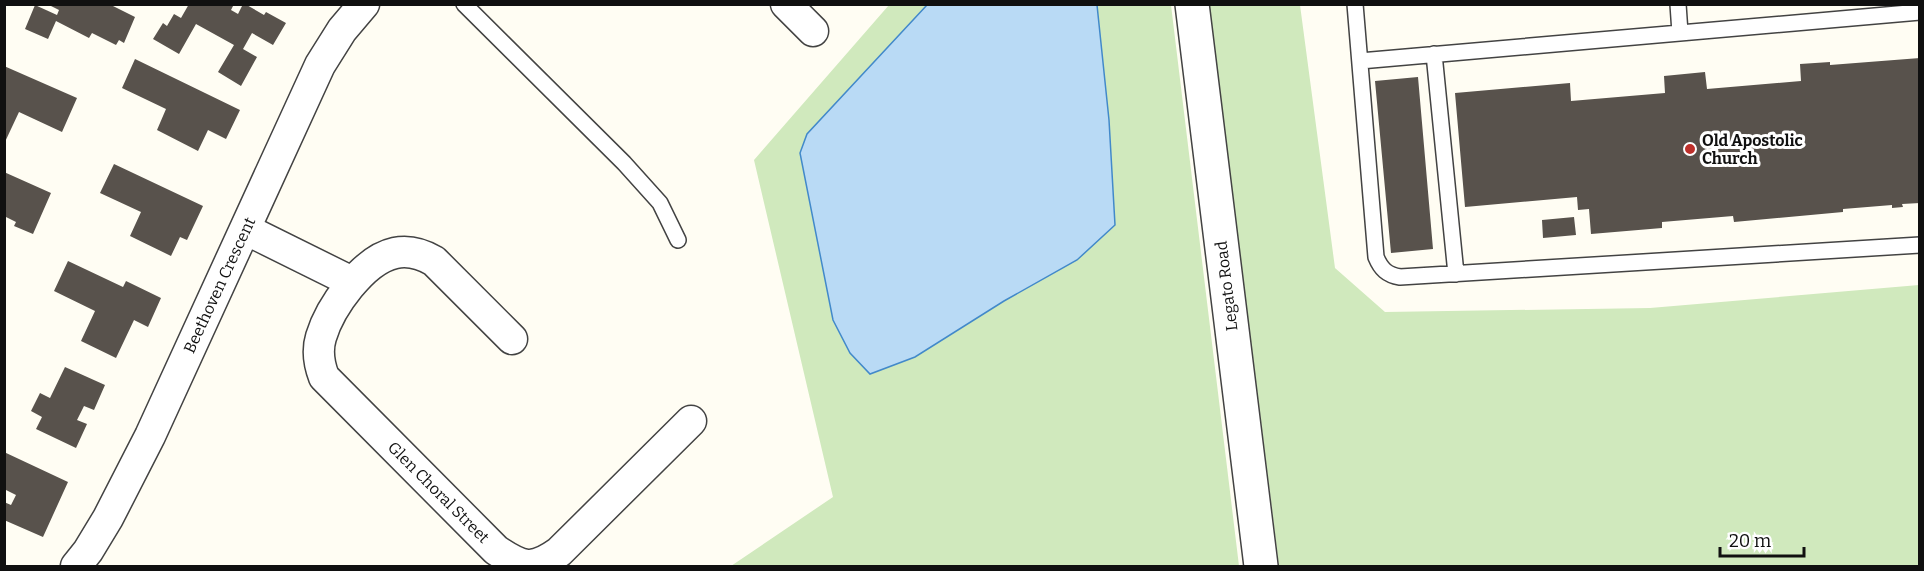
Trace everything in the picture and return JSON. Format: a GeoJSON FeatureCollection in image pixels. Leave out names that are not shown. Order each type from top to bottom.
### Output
{"type":"FeatureCollection","features":[{"type":"Feature","properties":{"kind":"street","name":"Beethoven Crescent"},"geometry":{"type":"LineString","coordinates":[[76,567],[108,518],[150,436],[320,65],[342,30],[364,4]]}},
{"type":"Feature","properties":{"kind":"street"},"geometry":{"type":"LineString","coordinates":[[786,4],[813,31]]}},
{"type":"Feature","properties":{"kind":"street","name":"Legato Road"},"geometry":{"type":"LineString","coordinates":[[1192,4],[1261,567]]}},
{"type":"Feature","properties":{"kind":"street"},"geometry":{"type":"LineString","coordinates":[[245,229],[352,282]]}},
{"type":"Feature","properties":{"kind":"street","name":"Glen Choral Street"},"geometry":{"type":"LineString","coordinates":[[512,339],[434,261],[422,254],[406,251],[393,253],[378,260],[352,282],[321,337],[319,356],[324,377],[496,550],[522,565],[534,566],[546,562],[559,552],[691,421]]}},
{"type":"Feature","properties":{"kind":"lane"},"geometry":{"type":"LineString","coordinates":[[464,4],[631,171],[660,203],[678,240]]}},
{"type":"Feature","properties":{"kind":"lane"},"geometry":{"type":"LineString","coordinates":[[1355,4],[1376,257],[1384,271],[1392,276],[1920,245]]}},
{"type":"Feature","properties":{"kind":"lane"},"geometry":{"type":"LineString","coordinates":[[1678,4],[1680,33]]}},
{"type":"Feature","properties":{"kind":"lane"},"geometry":{"type":"LineString","coordinates":[[1360,61],[1920,12]]}},
{"type":"Feature","properties":{"kind":"lane"},"geometry":{"type":"LineString","coordinates":[[1434,54],[1456,274]]}},
{"type":"Feature","properties":{"kind":"green space"},"geometry":{"type":"Polygon","coordinates":[[[889,5],[1171,5],[1239,566],[731,566],[833,497],[754,160],[889,5]]]}},
{"type":"Feature","properties":{"kind":"green space"},"geometry":{"type":"Polygon","coordinates":[[[1209,5],[1300,5],[1335,268],[1385,312],[1650,308],[1919,285],[1919,566],[1279,566],[1209,5]]]}},
{"type":"Feature","properties":{"kind":"water"},"geometry":{"type":"Polygon","coordinates":[[[927,5],[1097,5],[1109,120],[1115,225],[1077,260],[1004,301],[915,357],[870,374],[850,353],[833,320],[800,153],[807,134],[927,5]]]}},
{"type":"Feature","properties":{"kind":"building"},"geometry":{"type":"Polygon","coordinates":[[[47,4],[109,4],[135,17],[124,43],[119,40],[116,45],[92,33],[89,38],[56,21],[48,39],[25,29],[35,5],[57,15],[59,10],[47,4]]]}},
{"type":"Feature","properties":{"kind":"building"},"geometry":{"type":"Polygon","coordinates":[[[189,4],[234,4],[231,10],[238,14],[245,4],[264,15],[266,12],[286,23],[273,45],[252,33],[243,49],[257,57],[241,86],[218,72],[234,45],[196,24],[179,54],[153,39],[163,23],[167,26],[174,14],[181,18],[189,4]]]}},
{"type":"Feature","properties":{"kind":"building","name":"Old Apostolic Church"},"geometry":{"type":"Polygon","coordinates":[[[1920,58],[1920,203],[1902,204],[1903,207],[1892,208],[1892,205],[1843,209],[1843,212],[1734,222],[1733,216],[1662,222],[1662,228],[1591,234],[1589,209],[1578,210],[1577,197],[1465,207],[1455,93],[1570,83],[1571,101],[1665,93],[1664,76],[1705,72],[1707,89],[1801,81],[1800,64],[1830,62],[1830,65],[1920,58]]]}},
{"type":"Feature","properties":{"kind":"building"},"geometry":{"type":"Polygon","coordinates":[[[135,59],[240,110],[226,139],[208,130],[198,151],[157,130],[166,109],[122,88],[135,59]]]}},
{"type":"Feature","properties":{"kind":"building"},"geometry":{"type":"Polygon","coordinates":[[[4,66],[77,98],[62,132],[19,112],[4,144],[4,66]]]}},
{"type":"Feature","properties":{"kind":"building"},"geometry":{"type":"Polygon","coordinates":[[[1418,77],[1433,249],[1391,253],[1375,81],[1418,77]]]}},
{"type":"Feature","properties":{"kind":"building"},"geometry":{"type":"Polygon","coordinates":[[[114,164],[203,206],[187,240],[180,237],[171,256],[130,236],[141,212],[100,193],[114,164]]]}},
{"type":"Feature","properties":{"kind":"building"},"geometry":{"type":"Polygon","coordinates":[[[4,172],[51,193],[33,234],[14,226],[16,222],[4,216],[4,172]]]}},
{"type":"Feature","properties":{"kind":"building"},"geometry":{"type":"Polygon","coordinates":[[[1574,217],[1576,235],[1543,238],[1542,220],[1574,217]]]}},
{"type":"Feature","properties":{"kind":"building"},"geometry":{"type":"Polygon","coordinates":[[[68,261],[123,287],[126,281],[161,298],[148,327],[134,320],[116,358],[81,341],[95,311],[54,291],[68,261]]]}},
{"type":"Feature","properties":{"kind":"building"},"geometry":{"type":"Polygon","coordinates":[[[65,367],[105,385],[94,410],[84,406],[77,420],[87,424],[76,448],[36,429],[42,417],[31,411],[40,393],[50,398],[65,367]]]}},
{"type":"Feature","properties":{"kind":"building"},"geometry":{"type":"Polygon","coordinates":[[[4,452],[68,482],[43,537],[4,520],[4,502],[11,505],[16,495],[4,489],[4,452]]]}},
{"type":"Feature","properties":{"kind":"place","name":"Old Apostolic Church"},"geometry":{"type":"Point","coordinates":[1690,149]}}]}
